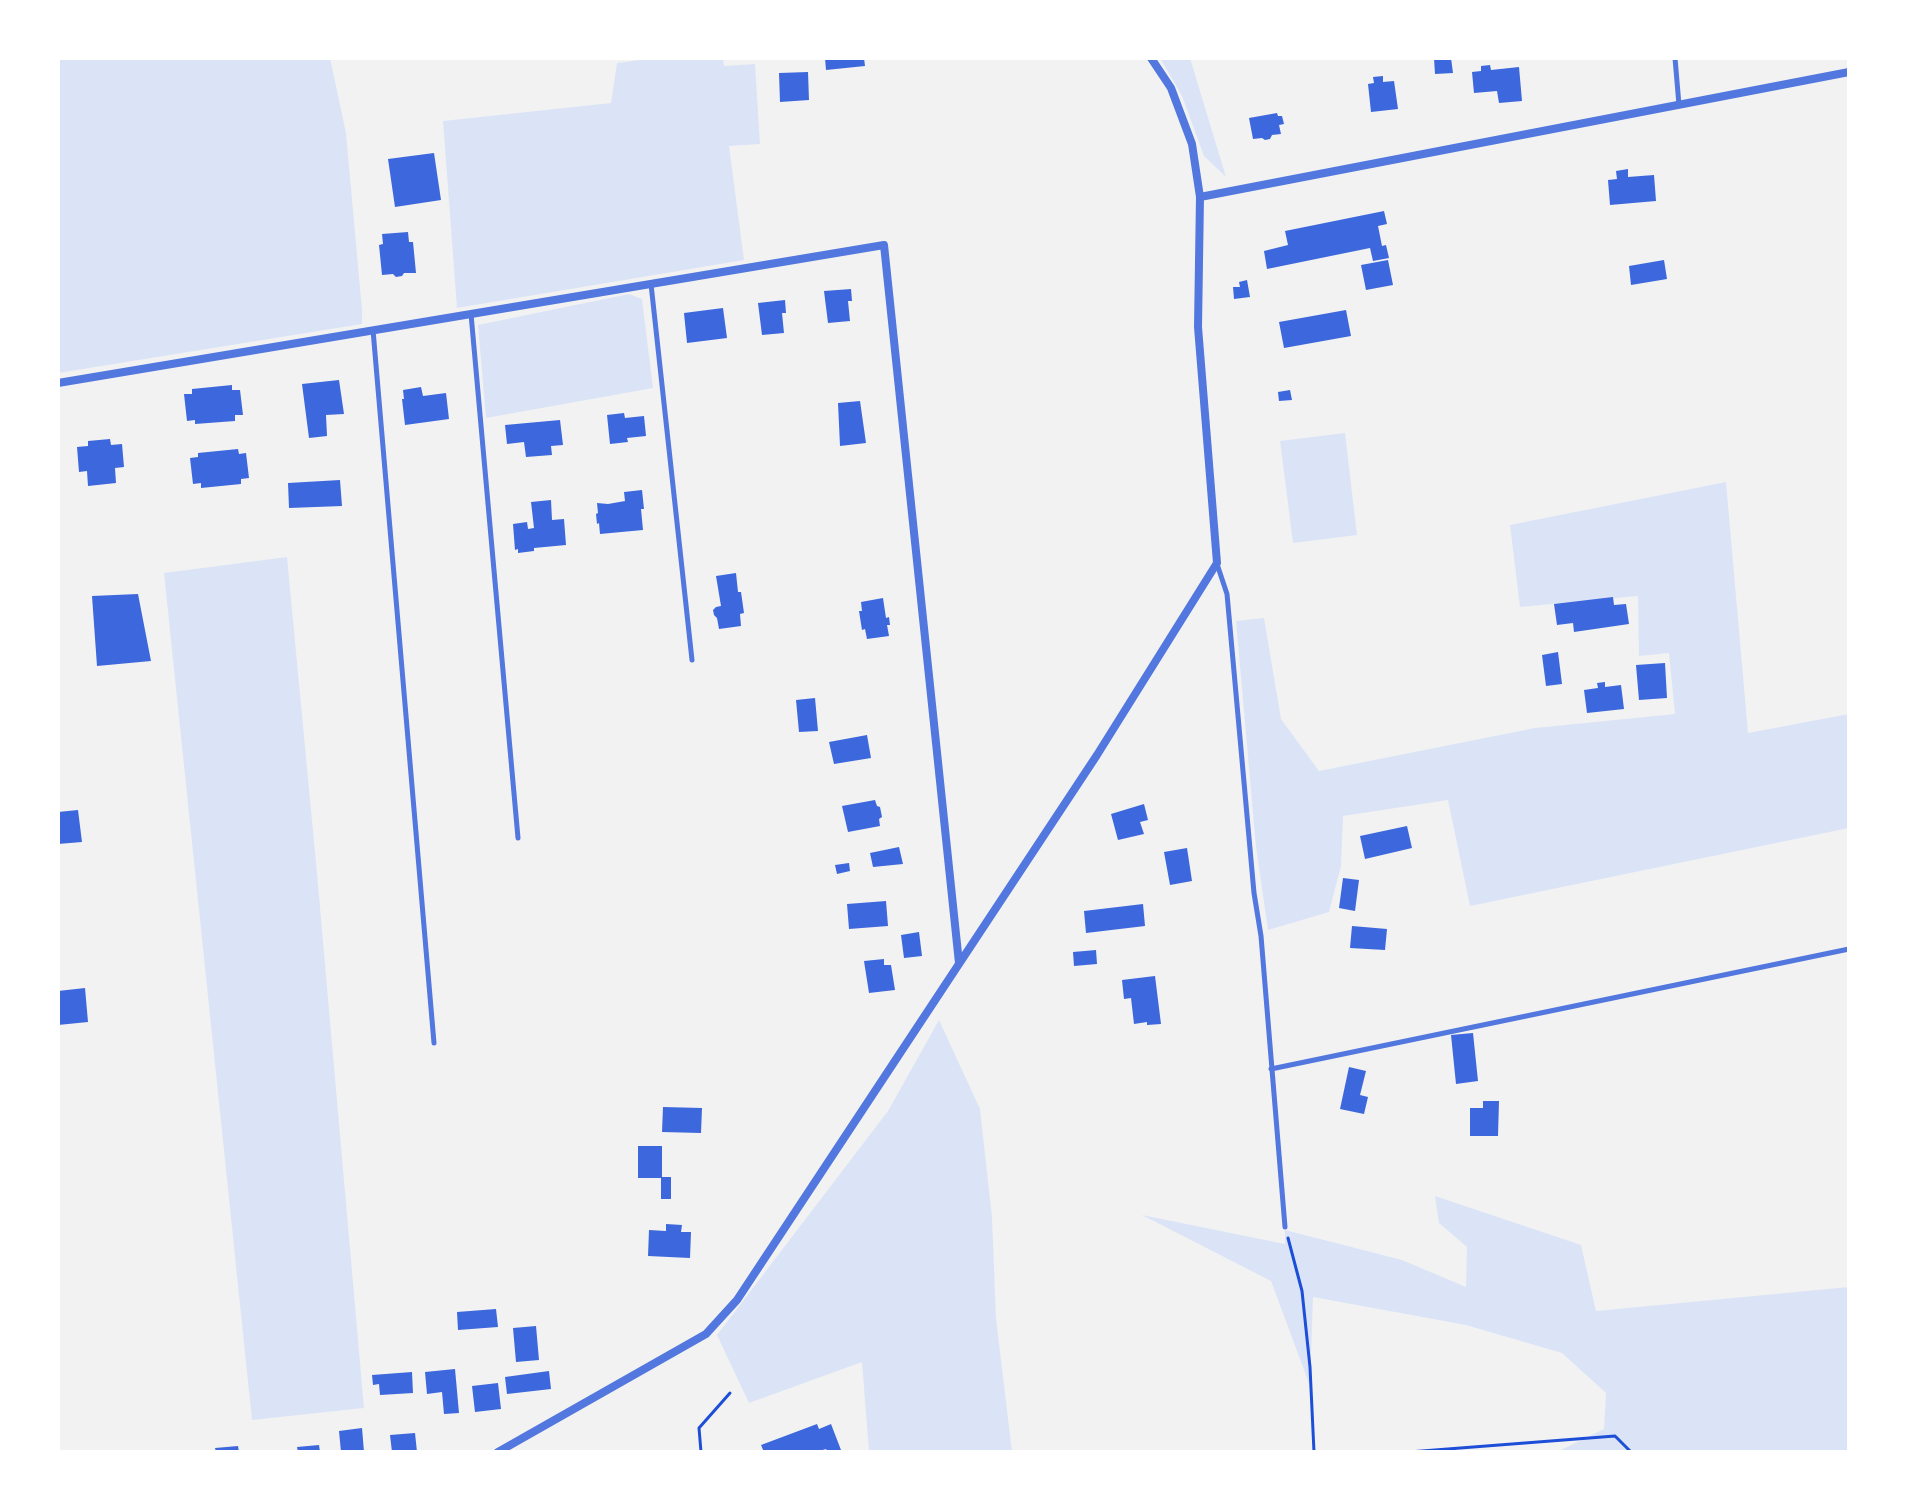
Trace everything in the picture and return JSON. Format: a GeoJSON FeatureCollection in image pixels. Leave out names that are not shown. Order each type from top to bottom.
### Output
{"type":"FeatureCollection","features":[{"type":"Feature","properties":{"kind":"street"},"geometry":{"type":"LineString","coordinates":[[498,1452],[706,1334],[737,1300],[1097,755],[1217,563],[1198,327],[1200,197],[1192,144],[1171,88],[1151,58]]}},
{"type":"Feature","properties":{"kind":"street"},"geometry":{"type":"LineString","coordinates":[[1200,197],[1849,72]]}},
{"type":"Feature","properties":{"kind":"street"},"geometry":{"type":"LineString","coordinates":[[58,383],[884,245],[959,964]]}},
{"type":"Feature","properties":{"kind":"lane"},"geometry":{"type":"LineString","coordinates":[[1675,58],[1679,105]]}},
{"type":"Feature","properties":{"kind":"lane"},"geometry":{"type":"LineString","coordinates":[[651,284],[692,660]]}},
{"type":"Feature","properties":{"kind":"lane"},"geometry":{"type":"LineString","coordinates":[[471,314],[518,838]]}},
{"type":"Feature","properties":{"kind":"lane"},"geometry":{"type":"LineString","coordinates":[[373,330],[434,1043]]}},
{"type":"Feature","properties":{"kind":"lane"},"geometry":{"type":"LineString","coordinates":[[1217,563],[1227,594],[1254,893],[1261,936],[1285,1227]]}},
{"type":"Feature","properties":{"kind":"lane"},"geometry":{"type":"LineString","coordinates":[[1271,1069],[1849,949]]}},
{"type":"Feature","properties":{"kind":"path"},"geometry":{"type":"LineString","coordinates":[[1285,1227],[1302,1291],[1314,1452]]}},
{"type":"Feature","properties":{"kind":"path"},"geometry":{"type":"LineString","coordinates":[[701,1452],[699,1428],[730,1393]]}},
{"type":"Feature","properties":{"kind":"path"},"geometry":{"type":"LineString","coordinates":[[1409,1452],[1615,1436],[1631,1452]]}},
{"type":"Feature","properties":{"kind":"shaded area"},"geometry":{"type":"Polygon","coordinates":[[[58,58],[330,58],[346,133],[362,324],[58,373],[58,58]]]}},
{"type":"Feature","properties":{"kind":"shaded area"},"geometry":{"type":"Polygon","coordinates":[[[655,58],[723,58],[724,66],[755,64],[760,144],[729,146],[744,260],[457,308],[443,121],[611,103],[617,63],[655,58]]]}},
{"type":"Feature","properties":{"kind":"shaded area"},"geometry":{"type":"Polygon","coordinates":[[[1160,58],[1190,58],[1226,177],[1204,156],[1182,96],[1160,58]]]}},
{"type":"Feature","properties":{"kind":"shaded area"},"geometry":{"type":"Polygon","coordinates":[[[629,294],[642,299],[653,388],[486,418],[478,325],[629,294]]]}},
{"type":"Feature","properties":{"kind":"shaded area"},"geometry":{"type":"Polygon","coordinates":[[[1345,433],[1357,535],[1293,543],[1280,441],[1345,433]]]}},
{"type":"Feature","properties":{"kind":"shaded area"},"geometry":{"type":"Polygon","coordinates":[[[1726,482],[1748,733],[1849,714],[1849,828],[1470,906],[1448,800],[1343,816],[1341,866],[1329,912],[1268,930],[1256,847],[1236,621],[1264,618],[1281,719],[1319,771],[1535,728],[1675,714],[1669,653],[1639,656],[1638,596],[1520,607],[1510,525],[1726,482]]]}},
{"type":"Feature","properties":{"kind":"shaded area"},"geometry":{"type":"Polygon","coordinates":[[[287,557],[364,1408],[252,1420],[164,573],[287,557]]]}},
{"type":"Feature","properties":{"kind":"shaded area"},"geometry":{"type":"Polygon","coordinates":[[[939,1020],[980,1109],[992,1217],[996,1318],[1012,1452],[869,1452],[862,1362],[749,1403],[717,1335],[888,1111],[939,1020]]]}},
{"type":"Feature","properties":{"kind":"shaded area"},"geometry":{"type":"Polygon","coordinates":[[[1435,1196],[1581,1245],[1596,1311],[1849,1287],[1849,1452],[1557,1452],[1604,1429],[1606,1393],[1562,1353],[1466,1325],[1313,1297],[1310,1386],[1271,1281],[1142,1215],[1285,1244],[1285,1230],[1402,1260],[1466,1287],[1467,1247],[1439,1223],[1435,1196]]]}},
{"type":"Feature","properties":{"kind":"building"},"geometry":{"type":"Polygon","coordinates":[[[825,58],[864,58],[865,66],[826,70],[825,58]]]}},
{"type":"Feature","properties":{"kind":"building"},"geometry":{"type":"Polygon","coordinates":[[[1434,58],[1451,58],[1453,73],[1435,74],[1434,58]]]}},
{"type":"Feature","properties":{"kind":"building"},"geometry":{"type":"Polygon","coordinates":[[[1490,65],[1491,70],[1519,67],[1522,101],[1499,103],[1497,91],[1474,93],[1472,72],[1490,65]]]}},
{"type":"Feature","properties":{"kind":"building"},"geometry":{"type":"Polygon","coordinates":[[[808,72],[809,100],[780,102],[779,73],[808,72]]]}},
{"type":"Feature","properties":{"kind":"building"},"geometry":{"type":"Polygon","coordinates":[[[1383,76],[1383,82],[1394,81],[1398,109],[1371,112],[1368,84],[1374,83],[1373,77],[1383,76]]]}},
{"type":"Feature","properties":{"kind":"building"},"geometry":{"type":"Polygon","coordinates":[[[1277,113],[1282,116],[1284,124],[1279,125],[1281,134],[1265,140],[1253,139],[1249,118],[1277,113]]]}},
{"type":"Feature","properties":{"kind":"building"},"geometry":{"type":"Polygon","coordinates":[[[434,153],[441,200],[395,207],[388,159],[434,153]]]}},
{"type":"Feature","properties":{"kind":"building"},"geometry":{"type":"Polygon","coordinates":[[[1628,169],[1628,177],[1654,175],[1656,201],[1610,205],[1608,180],[1617,179],[1616,171],[1628,169]]]}},
{"type":"Feature","properties":{"kind":"building"},"geometry":{"type":"Polygon","coordinates":[[[1384,211],[1387,224],[1378,226],[1382,246],[1386,245],[1389,258],[1373,261],[1370,248],[1267,269],[1264,251],[1288,245],[1285,231],[1384,211]]]}},
{"type":"Feature","properties":{"kind":"building"},"geometry":{"type":"Polygon","coordinates":[[[408,232],[409,242],[413,242],[416,273],[396,277],[393,274],[382,275],[379,245],[383,244],[382,234],[408,232]]]}},
{"type":"Feature","properties":{"kind":"building"},"geometry":{"type":"Polygon","coordinates":[[[1388,260],[1393,285],[1366,290],[1361,265],[1388,260]]]}},
{"type":"Feature","properties":{"kind":"building"},"geometry":{"type":"Polygon","coordinates":[[[1664,260],[1667,279],[1631,285],[1629,266],[1664,260]]]}},
{"type":"Feature","properties":{"kind":"building"},"geometry":{"type":"Polygon","coordinates":[[[1247,280],[1250,297],[1234,299],[1233,287],[1240,287],[1239,282],[1247,280]]]}},
{"type":"Feature","properties":{"kind":"building"},"geometry":{"type":"Polygon","coordinates":[[[851,289],[852,301],[848,301],[850,321],[828,323],[824,291],[851,289]]]}},
{"type":"Feature","properties":{"kind":"building"},"geometry":{"type":"Polygon","coordinates":[[[785,300],[786,313],[782,313],[784,333],[762,335],[758,303],[785,300]]]}},
{"type":"Feature","properties":{"kind":"building"},"geometry":{"type":"Polygon","coordinates":[[[723,308],[727,338],[687,343],[684,313],[723,308]]]}},
{"type":"Feature","properties":{"kind":"building"},"geometry":{"type":"Polygon","coordinates":[[[1346,310],[1351,336],[1284,348],[1279,322],[1346,310]]]}},
{"type":"Feature","properties":{"kind":"building"},"geometry":{"type":"Polygon","coordinates":[[[339,380],[344,414],[326,415],[327,436],[309,438],[302,384],[339,380]]]}},
{"type":"Feature","properties":{"kind":"building"},"geometry":{"type":"Polygon","coordinates":[[[232,385],[232,390],[240,390],[243,415],[235,415],[235,421],[195,424],[195,420],[187,421],[184,394],[192,394],[192,389],[232,385]]]}},
{"type":"Feature","properties":{"kind":"building"},"geometry":{"type":"Polygon","coordinates":[[[421,387],[423,396],[446,393],[449,419],[405,425],[403,390],[421,387]]]}},
{"type":"Feature","properties":{"kind":"building"},"geometry":{"type":"Polygon","coordinates":[[[1290,390],[1292,400],[1279,401],[1278,392],[1290,390]]]}},
{"type":"Feature","properties":{"kind":"building"},"geometry":{"type":"Polygon","coordinates":[[[860,401],[866,443],[840,446],[838,403],[860,401]]]}},
{"type":"Feature","properties":{"kind":"building"},"geometry":{"type":"Polygon","coordinates":[[[624,413],[625,418],[644,416],[646,436],[610,444],[607,415],[624,413]]]}},
{"type":"Feature","properties":{"kind":"building"},"geometry":{"type":"Polygon","coordinates":[[[560,420],[563,445],[551,446],[552,455],[526,457],[524,442],[507,444],[505,425],[560,420]]]}},
{"type":"Feature","properties":{"kind":"building"},"geometry":{"type":"Polygon","coordinates":[[[110,439],[111,445],[122,444],[124,467],[115,468],[116,483],[88,486],[87,471],[79,472],[77,447],[88,446],[88,441],[110,439]]]}},
{"type":"Feature","properties":{"kind":"building"},"geometry":{"type":"Polygon","coordinates":[[[238,449],[239,454],[246,453],[249,478],[241,479],[241,484],[201,488],[201,483],[193,484],[190,458],[198,457],[198,453],[238,449]]]}},
{"type":"Feature","properties":{"kind":"building"},"geometry":{"type":"Polygon","coordinates":[[[340,480],[342,506],[289,508],[288,483],[340,480]]]}},
{"type":"Feature","properties":{"kind":"building"},"geometry":{"type":"Polygon","coordinates":[[[642,490],[643,530],[600,534],[597,503],[625,501],[624,492],[642,490]]]}},
{"type":"Feature","properties":{"kind":"building"},"geometry":{"type":"Polygon","coordinates":[[[551,500],[552,520],[564,519],[566,545],[518,553],[518,549],[515,550],[513,524],[527,522],[528,529],[534,528],[531,502],[551,500]]]}},
{"type":"Feature","properties":{"kind":"building"},"geometry":{"type":"Polygon","coordinates":[[[736,573],[744,613],[740,614],[741,626],[719,629],[713,610],[721,606],[716,576],[736,573]]]}},
{"type":"Feature","properties":{"kind":"building"},"geometry":{"type":"Polygon","coordinates":[[[138,594],[151,661],[97,666],[92,596],[138,594]]]}},
{"type":"Feature","properties":{"kind":"building"},"geometry":{"type":"Polygon","coordinates":[[[1613,597],[1614,605],[1626,604],[1629,624],[1574,632],[1573,623],[1557,625],[1554,604],[1613,597]]]}},
{"type":"Feature","properties":{"kind":"building"},"geometry":{"type":"Polygon","coordinates":[[[883,598],[886,618],[889,617],[889,636],[867,639],[865,629],[862,630],[861,602],[883,598]]]}},
{"type":"Feature","properties":{"kind":"building"},"geometry":{"type":"Polygon","coordinates":[[[1558,652],[1562,684],[1546,686],[1542,655],[1558,652]]]}},
{"type":"Feature","properties":{"kind":"building"},"geometry":{"type":"Polygon","coordinates":[[[1665,663],[1667,698],[1639,700],[1636,665],[1665,663]]]}},
{"type":"Feature","properties":{"kind":"building"},"geometry":{"type":"Polygon","coordinates":[[[1605,682],[1605,687],[1621,685],[1624,709],[1587,713],[1584,690],[1598,688],[1597,683],[1605,682]]]}},
{"type":"Feature","properties":{"kind":"building"},"geometry":{"type":"Polygon","coordinates":[[[815,698],[818,731],[799,732],[796,700],[815,698]]]}},
{"type":"Feature","properties":{"kind":"building"},"geometry":{"type":"Polygon","coordinates":[[[867,735],[871,758],[834,764],[829,742],[867,735]]]}},
{"type":"Feature","properties":{"kind":"building"},"geometry":{"type":"Polygon","coordinates":[[[875,800],[882,817],[879,819],[880,826],[848,832],[842,806],[875,800]]]}},
{"type":"Feature","properties":{"kind":"building"},"geometry":{"type":"Polygon","coordinates":[[[1144,804],[1148,820],[1140,822],[1144,834],[1118,840],[1111,814],[1144,804]]]}},
{"type":"Feature","properties":{"kind":"building"},"geometry":{"type":"Polygon","coordinates":[[[78,810],[82,842],[58,844],[58,812],[78,810]]]}},
{"type":"Feature","properties":{"kind":"building"},"geometry":{"type":"Polygon","coordinates":[[[1407,826],[1412,848],[1365,859],[1360,836],[1407,826]]]}},
{"type":"Feature","properties":{"kind":"building"},"geometry":{"type":"Polygon","coordinates":[[[899,847],[903,864],[873,867],[870,853],[899,847]]]}},
{"type":"Feature","properties":{"kind":"building"},"geometry":{"type":"Polygon","coordinates":[[[1187,848],[1192,881],[1170,885],[1164,852],[1187,848]]]}},
{"type":"Feature","properties":{"kind":"building"},"geometry":{"type":"Polygon","coordinates":[[[849,863],[850,871],[837,874],[835,865],[849,863]]]}},
{"type":"Feature","properties":{"kind":"building"},"geometry":{"type":"Polygon","coordinates":[[[1343,878],[1359,880],[1355,911],[1339,908],[1343,878]]]}},
{"type":"Feature","properties":{"kind":"building"},"geometry":{"type":"Polygon","coordinates":[[[886,901],[888,926],[849,929],[847,904],[886,901]]]}},
{"type":"Feature","properties":{"kind":"building"},"geometry":{"type":"Polygon","coordinates":[[[1143,904],[1145,926],[1086,933],[1084,911],[1143,904]]]}},
{"type":"Feature","properties":{"kind":"building"},"geometry":{"type":"Polygon","coordinates":[[[1352,926],[1387,929],[1385,950],[1350,948],[1352,926]]]}},
{"type":"Feature","properties":{"kind":"building"},"geometry":{"type":"Polygon","coordinates":[[[919,932],[922,956],[904,958],[901,935],[919,932]]]}},
{"type":"Feature","properties":{"kind":"building"},"geometry":{"type":"Polygon","coordinates":[[[1096,950],[1097,964],[1074,966],[1073,952],[1096,950]]]}},
{"type":"Feature","properties":{"kind":"building"},"geometry":{"type":"Polygon","coordinates":[[[884,959],[884,965],[891,965],[895,990],[869,993],[864,961],[884,959]]]}},
{"type":"Feature","properties":{"kind":"building"},"geometry":{"type":"Polygon","coordinates":[[[1155,976],[1161,1024],[1134,1024],[1131,998],[1124,999],[1122,980],[1155,976]]]}},
{"type":"Feature","properties":{"kind":"building"},"geometry":{"type":"Polygon","coordinates":[[[85,988],[88,1022],[58,1025],[58,991],[85,988]]]}},
{"type":"Feature","properties":{"kind":"building"},"geometry":{"type":"Polygon","coordinates":[[[1473,1033],[1478,1081],[1456,1084],[1451,1035],[1473,1033]]]}},
{"type":"Feature","properties":{"kind":"building"},"geometry":{"type":"Polygon","coordinates":[[[1349,1067],[1366,1071],[1360,1095],[1368,1097],[1364,1114],[1340,1109],[1349,1067]]]}},
{"type":"Feature","properties":{"kind":"building"},"geometry":{"type":"Polygon","coordinates":[[[1483,1101],[1499,1101],[1498,1136],[1470,1136],[1470,1108],[1483,1108],[1483,1101]]]}},
{"type":"Feature","properties":{"kind":"building"},"geometry":{"type":"Polygon","coordinates":[[[663,1107],[702,1108],[701,1133],[662,1132],[663,1107]]]}},
{"type":"Feature","properties":{"kind":"building"},"geometry":{"type":"Polygon","coordinates":[[[638,1146],[662,1146],[662,1177],[671,1177],[671,1199],[661,1199],[661,1178],[638,1178],[638,1146]]]}},
{"type":"Feature","properties":{"kind":"building"},"geometry":{"type":"Polygon","coordinates":[[[666,1224],[682,1225],[681,1232],[691,1232],[690,1258],[648,1256],[649,1230],[666,1231],[666,1224]]]}},
{"type":"Feature","properties":{"kind":"building"},"geometry":{"type":"Polygon","coordinates":[[[496,1309],[498,1327],[458,1330],[457,1312],[496,1309]]]}},
{"type":"Feature","properties":{"kind":"building"},"geometry":{"type":"Polygon","coordinates":[[[536,1326],[539,1360],[516,1362],[513,1328],[536,1326]]]}},
{"type":"Feature","properties":{"kind":"building"},"geometry":{"type":"Polygon","coordinates":[[[455,1369],[459,1413],[444,1414],[442,1392],[427,1394],[425,1372],[455,1369]]]}},
{"type":"Feature","properties":{"kind":"building"},"geometry":{"type":"Polygon","coordinates":[[[549,1371],[551,1389],[507,1394],[505,1377],[549,1371]]]}},
{"type":"Feature","properties":{"kind":"building"},"geometry":{"type":"Polygon","coordinates":[[[412,1372],[413,1393],[380,1395],[379,1384],[373,1385],[372,1375],[412,1372]]]}},
{"type":"Feature","properties":{"kind":"building"},"geometry":{"type":"Polygon","coordinates":[[[498,1383],[501,1409],[475,1412],[472,1386],[498,1383]]]}},
{"type":"Feature","properties":{"kind":"building"},"geometry":{"type":"Polygon","coordinates":[[[817,1424],[819,1429],[831,1424],[841,1450],[764,1452],[761,1445],[817,1424]]]}},
{"type":"Feature","properties":{"kind":"building"},"geometry":{"type":"Polygon","coordinates":[[[362,1428],[364,1452],[341,1452],[339,1431],[362,1428]]]}},
{"type":"Feature","properties":{"kind":"building"},"geometry":{"type":"Polygon","coordinates":[[[415,1433],[417,1452],[392,1452],[390,1435],[415,1433]]]}},
{"type":"Feature","properties":{"kind":"building"},"geometry":{"type":"Polygon","coordinates":[[[319,1445],[320,1452],[298,1452],[297,1447],[319,1445]]]}},
{"type":"Feature","properties":{"kind":"building"},"geometry":{"type":"Polygon","coordinates":[[[238,1446],[239,1452],[216,1452],[215,1448],[238,1446]]]}}]}
